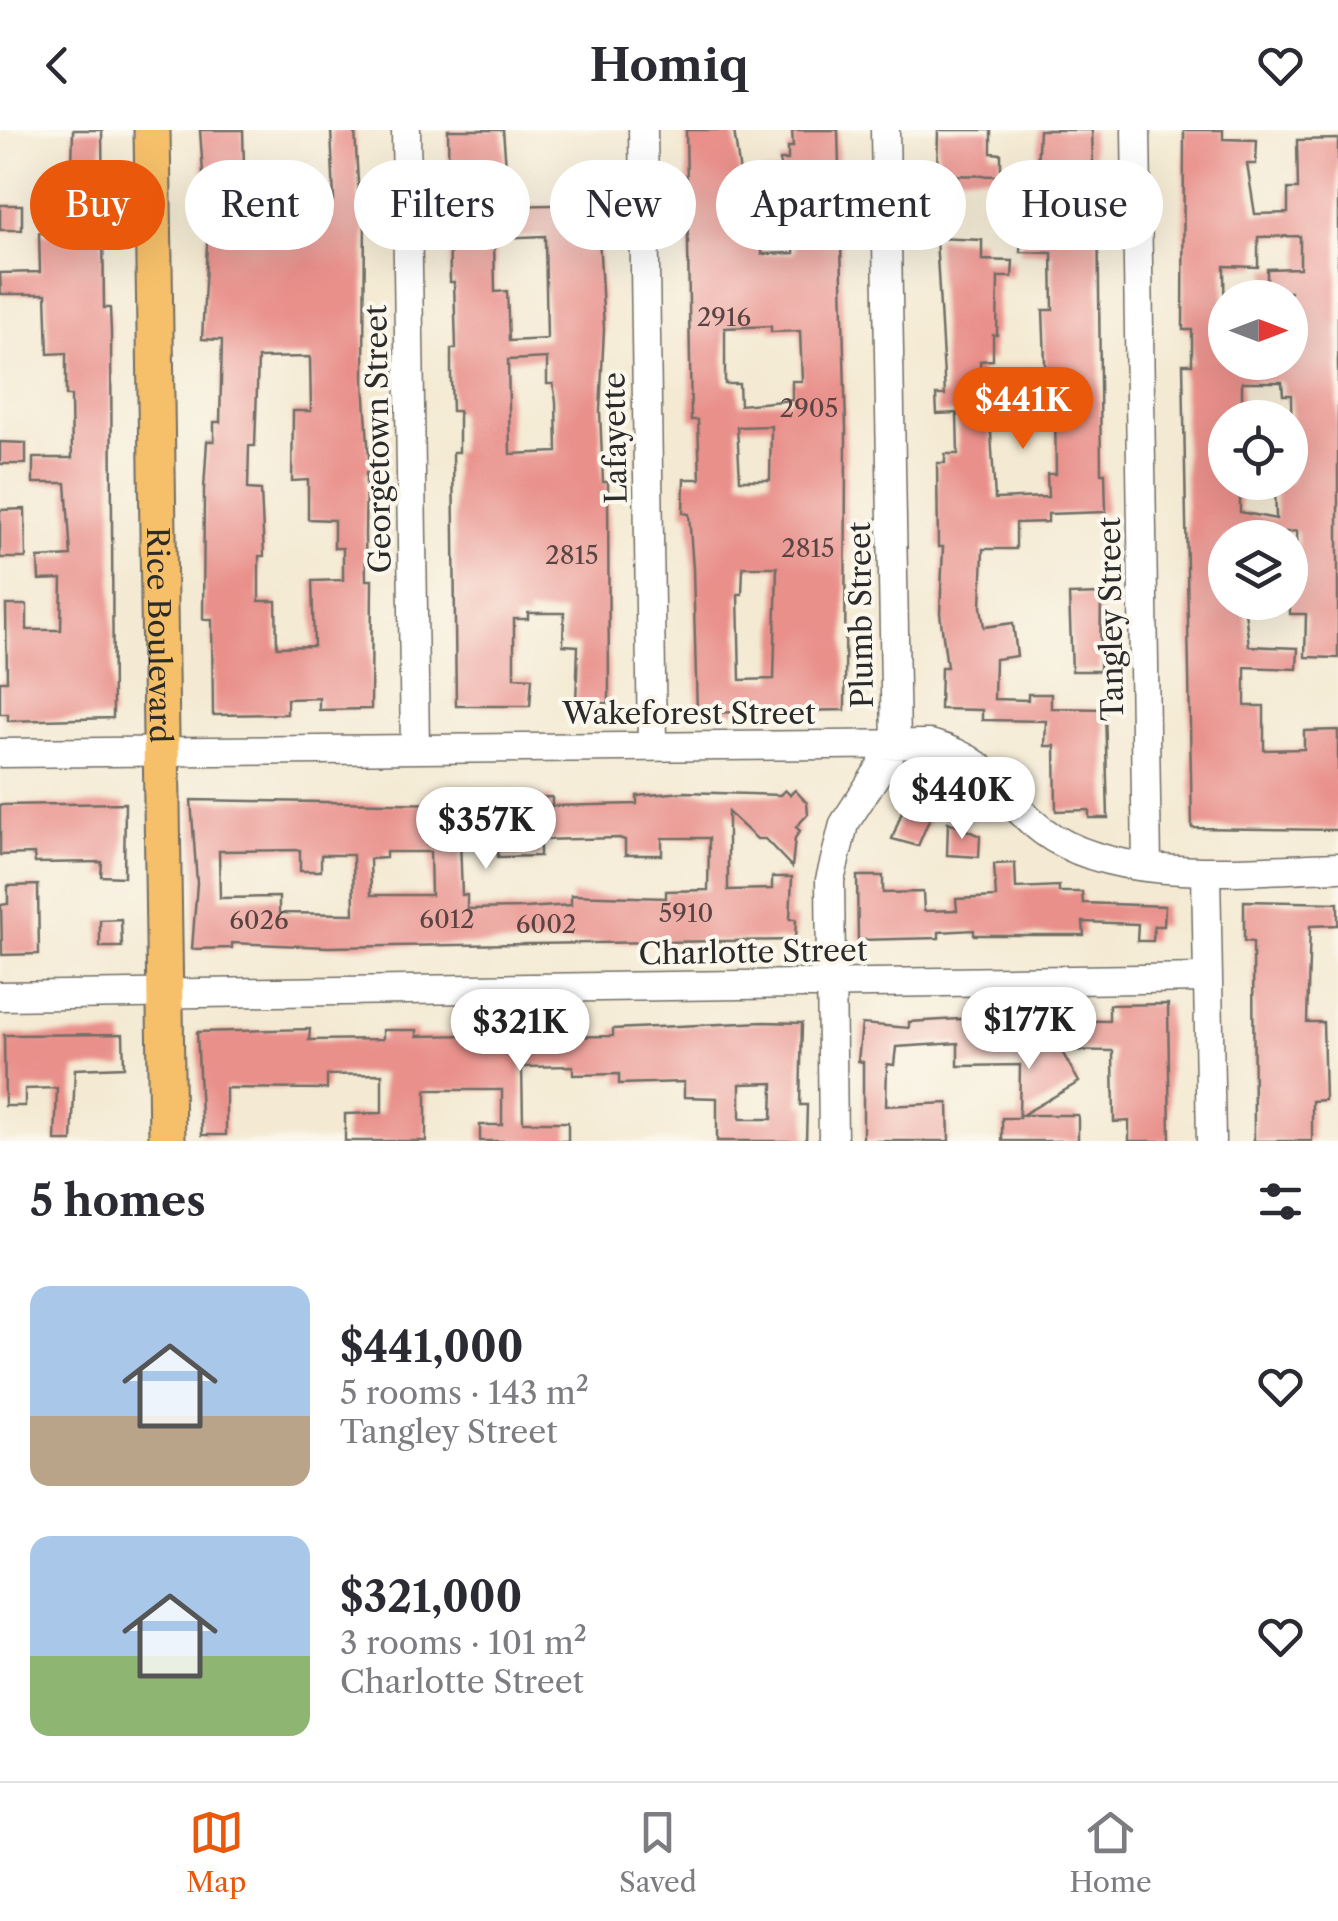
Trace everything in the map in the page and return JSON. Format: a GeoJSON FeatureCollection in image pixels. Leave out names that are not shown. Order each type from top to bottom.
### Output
{"type":"FeatureCollection","features":[{"type":"Feature","properties":{"kind":"main road","name":"Rice Boulevard"},"geometry":{"type":"LineString","coordinates":[[152,130],[167,1141]]}},
{"type":"Feature","properties":{"kind":"street","name":"Georgetown Street"},"geometry":{"type":"LineString","coordinates":[[406,130],[415,748]]}},
{"type":"Feature","properties":{"kind":"street","name":"Lafayette"},"geometry":{"type":"LineString","coordinates":[[643,130],[652,745]]}},
{"type":"Feature","properties":{"kind":"street","name":"Plumb Street"},"geometry":{"type":"LineString","coordinates":[[833,1141],[830,880],[835,850],[858,800],[896,744],[885,130]]}},
{"type":"Feature","properties":{"kind":"street","name":"Tangley Street"},"geometry":{"type":"LineString","coordinates":[[1136,130],[1148,866]]}},
{"type":"Feature","properties":{"kind":"street","name":"Wakeforest Street"},"geometry":{"type":"LineString","coordinates":[[0,753],[930,744],[960,752],[980,763],[1040,829],[1080,852],[1148,866],[1206,870],[1338,867]]}},
{"type":"Feature","properties":{"kind":"street"},"geometry":{"type":"LineString","coordinates":[[1206,870],[1211,1141]]}},
{"type":"Feature","properties":{"kind":"street","name":"Charlotte Street"},"geometry":{"type":"LineString","coordinates":[[0,996],[1208,978]]}},
{"type":"Feature","properties":{"kind":"building"},"geometry":{"type":"Polygon","coordinates":[[[73,130],[102,130],[102,160],[72,160],[73,130]]]}},
{"type":"Feature","properties":{"kind":"building"},"geometry":{"type":"Polygon","coordinates":[[[200,130],[243,130],[244,160],[202,160],[200,130]]]}},
{"type":"Feature","properties":{"kind":"building"},"geometry":{"type":"Polygon","coordinates":[[[331,130],[355,130],[354,250],[365,250],[364,383],[370,473],[366,473],[365,535],[366,580],[372,580],[371,709],[319,710],[319,698],[287,699],[287,714],[213,715],[212,619],[203,619],[204,489],[207,441],[214,441],[214,422],[220,422],[222,340],[202,339],[207,250],[334,250],[331,130]],[[310,357],[258,358],[255,446],[249,446],[248,489],[261,490],[264,556],[259,556],[259,601],[276,601],[277,647],[314,646],[312,581],[343,580],[343,548],[334,548],[334,520],[308,519],[308,480],[292,481],[293,411],[311,411],[310,357]]]}},
{"type":"Feature","properties":{"kind":"building"},"geometry":{"type":"Polygon","coordinates":[[[448,130],[503,130],[505,160],[448,160],[448,130]]]}},
{"type":"Feature","properties":{"kind":"building"},"geometry":{"type":"Polygon","coordinates":[[[686,130],[734,130],[738,160],[716,160],[716,250],[762,250],[762,254],[841,250],[846,430],[845,710],[697,713],[693,569],[689,514],[683,513],[684,479],[700,479],[698,420],[691,420],[688,250],[696,250],[696,160],[687,160],[686,130]],[[771,326],[725,328],[725,384],[739,384],[740,405],[792,400],[792,381],[802,381],[800,331],[771,332],[771,326]],[[771,426],[737,427],[740,480],[770,480],[771,426]],[[743,567],[742,594],[738,594],[740,680],[774,679],[777,567],[743,567]]]}},
{"type":"Feature","properties":{"kind":"building"},"geometry":{"type":"Polygon","coordinates":[[[792,130],[838,130],[839,160],[788,160],[788,147],[793,147],[792,130]]]}},
{"type":"Feature","properties":{"kind":"building"},"geometry":{"type":"Polygon","coordinates":[[[938,130],[991,130],[991,153],[1001,154],[1001,160],[986,160],[986,176],[966,175],[966,160],[937,160],[938,130]]]}},
{"type":"Feature","properties":{"kind":"building"},"geometry":{"type":"Polygon","coordinates":[[[1039,130],[1092,130],[1093,160],[1037,160],[1039,130]]]}},
{"type":"Feature","properties":{"kind":"building"},"geometry":{"type":"Polygon","coordinates":[[[1184,130],[1223,130],[1223,139],[1257,140],[1256,164],[1247,164],[1255,214],[1288,213],[1288,189],[1298,189],[1297,140],[1338,139],[1338,658],[1305,657],[1308,520],[1208,520],[1208,620],[1246,620],[1249,646],[1298,648],[1297,669],[1245,667],[1245,706],[1264,706],[1264,750],[1304,749],[1304,731],[1338,730],[1338,830],[1192,828],[1183,364],[1192,364],[1192,330],[1183,330],[1184,130]]]}},
{"type":"Feature","properties":{"kind":"building"},"geometry":{"type":"Polygon","coordinates":[[[0,205],[22,205],[22,230],[0,230],[0,205]]]}},
{"type":"Feature","properties":{"kind":"building"},"geometry":{"type":"Polygon","coordinates":[[[530,205],[550,205],[550,250],[600,250],[604,329],[600,411],[603,482],[608,482],[609,703],[576,703],[578,646],[563,645],[564,613],[528,613],[528,619],[514,619],[514,677],[532,678],[530,706],[456,706],[453,452],[459,452],[459,411],[452,411],[451,349],[456,349],[454,282],[450,282],[450,250],[494,250],[495,292],[507,291],[509,341],[547,339],[545,236],[530,237],[530,205]],[[547,358],[508,360],[510,454],[557,452],[556,401],[553,384],[547,384],[547,358]]]}},
{"type":"Feature","properties":{"kind":"building"},"geometry":{"type":"Polygon","coordinates":[[[966,239],[982,240],[982,260],[1013,261],[1012,277],[998,277],[997,335],[993,335],[993,360],[980,361],[981,394],[1046,388],[1043,310],[1053,310],[1052,253],[1020,252],[1099,250],[1101,473],[1105,473],[1106,512],[1048,514],[1048,522],[1016,523],[1016,549],[983,549],[984,627],[1013,623],[1017,656],[995,659],[994,699],[1028,700],[1028,694],[1051,694],[1051,708],[1105,709],[1108,818],[1089,818],[1089,810],[1056,811],[1055,746],[1045,746],[1046,721],[982,720],[982,710],[940,709],[941,667],[947,667],[940,613],[943,547],[938,547],[937,463],[945,463],[945,454],[958,454],[957,413],[937,414],[936,395],[945,395],[937,250],[966,250],[966,239]],[[1055,412],[990,417],[995,499],[1048,497],[1047,474],[1056,474],[1055,412]]]}},
{"type":"Feature","properties":{"kind":"building"},"geometry":{"type":"Polygon","coordinates":[[[39,250],[103,250],[104,308],[110,308],[111,332],[113,718],[8,721],[8,714],[0,714],[0,681],[7,681],[6,605],[27,605],[27,630],[61,630],[62,579],[39,580],[38,558],[71,556],[66,483],[33,483],[33,458],[72,458],[66,353],[48,354],[46,294],[1,294],[0,273],[40,272],[39,250]]]}},
{"type":"Feature","properties":{"kind":"building"},"geometry":{"type":"Polygon","coordinates":[[[0,442],[26,443],[26,464],[0,464],[0,442]]]}},
{"type":"Feature","properties":{"kind":"building"},"geometry":{"type":"Polygon","coordinates":[[[25,509],[26,558],[0,558],[0,510],[25,509]]]}},
{"type":"Feature","properties":{"kind":"building"},"geometry":{"type":"Polygon","coordinates":[[[1101,594],[1100,671],[1072,671],[1069,595],[1101,594]]]}},
{"type":"Feature","properties":{"kind":"building"},"geometry":{"type":"Polygon","coordinates":[[[785,790],[790,795],[795,790],[807,803],[808,814],[796,827],[800,831],[795,838],[792,867],[765,839],[757,839],[728,812],[728,890],[772,889],[772,877],[792,877],[790,919],[796,919],[795,940],[328,947],[232,943],[232,948],[192,949],[197,883],[191,800],[519,805],[519,798],[552,797],[552,806],[637,804],[637,796],[684,792],[780,795],[785,790]],[[619,838],[540,840],[540,856],[498,857],[498,840],[460,839],[462,895],[467,895],[467,909],[571,905],[571,895],[666,898],[666,891],[708,890],[709,838],[662,838],[662,855],[625,855],[625,840],[619,838]],[[300,850],[219,851],[220,898],[279,897],[279,913],[354,914],[353,855],[321,855],[321,871],[300,871],[300,850]],[[386,852],[386,858],[370,859],[371,895],[431,895],[430,852],[386,852]]]}},
{"type":"Feature","properties":{"kind":"building"},"geometry":{"type":"Polygon","coordinates":[[[909,792],[940,794],[918,846],[892,839],[909,792]]]}},
{"type":"Feature","properties":{"kind":"building"},"geometry":{"type":"Polygon","coordinates":[[[125,803],[124,877],[101,876],[102,862],[35,863],[34,854],[0,855],[0,805],[125,803]]]}},
{"type":"Feature","properties":{"kind":"building"},"geometry":{"type":"Polygon","coordinates":[[[948,822],[980,836],[979,857],[947,855],[948,822]]]}},
{"type":"Feature","properties":{"kind":"building"},"geometry":{"type":"Polygon","coordinates":[[[1015,863],[1016,888],[1059,886],[1059,892],[1082,892],[1083,903],[1165,906],[1164,926],[1154,926],[1153,941],[1137,941],[1138,924],[1083,922],[1084,935],[974,935],[974,930],[939,932],[939,938],[858,940],[857,876],[883,876],[883,893],[923,892],[924,911],[957,910],[956,899],[996,897],[994,864],[1015,863]]]}},
{"type":"Feature","properties":{"kind":"building"},"geometry":{"type":"Polygon","coordinates":[[[38,885],[39,954],[2,955],[1,905],[8,904],[8,886],[38,885]]]}},
{"type":"Feature","properties":{"kind":"building"},"geometry":{"type":"Polygon","coordinates":[[[1244,901],[1338,903],[1338,925],[1310,926],[1307,1022],[1323,1022],[1325,1100],[1312,1101],[1312,1141],[1254,1141],[1253,942],[1244,941],[1244,901]]]}},
{"type":"Feature","properties":{"kind":"building"},"geometry":{"type":"Polygon","coordinates":[[[121,919],[122,947],[100,947],[100,920],[121,919]]]}},
{"type":"Feature","properties":{"kind":"building"},"geometry":{"type":"Polygon","coordinates":[[[1168,1004],[1170,1141],[1129,1141],[1129,1121],[1114,1122],[1113,1051],[1061,1050],[1079,1082],[1022,1115],[1078,1115],[1078,1141],[1002,1141],[1002,1118],[1019,1118],[1020,1065],[958,1066],[958,1043],[896,1047],[894,1065],[887,1064],[886,1106],[948,1103],[949,1141],[863,1141],[863,1062],[858,1061],[862,1024],[909,1028],[909,1022],[959,1019],[1109,1021],[1109,1005],[1168,1004]]]}},
{"type":"Feature","properties":{"kind":"building"},"geometry":{"type":"Polygon","coordinates":[[[802,1023],[800,1105],[807,1105],[806,1141],[717,1141],[717,1098],[684,1097],[684,1082],[619,1084],[619,1074],[573,1075],[573,1066],[522,1067],[523,1122],[568,1122],[568,1141],[480,1141],[480,1125],[502,1125],[502,1090],[426,1090],[426,1141],[345,1141],[345,1114],[382,1113],[382,1074],[327,1075],[327,1089],[226,1088],[226,1135],[202,1135],[197,1032],[310,1029],[309,1040],[383,1039],[383,1030],[417,1030],[417,1036],[530,1034],[530,1025],[553,1024],[553,1037],[613,1036],[613,1029],[802,1023]],[[773,1083],[740,1084],[740,1119],[772,1119],[773,1083]]]}},
{"type":"Feature","properties":{"kind":"building"},"geometry":{"type":"Polygon","coordinates":[[[123,1034],[124,1067],[75,1069],[72,1141],[55,1141],[57,1088],[25,1089],[25,1106],[5,1106],[4,1035],[123,1034]]]}}]}
